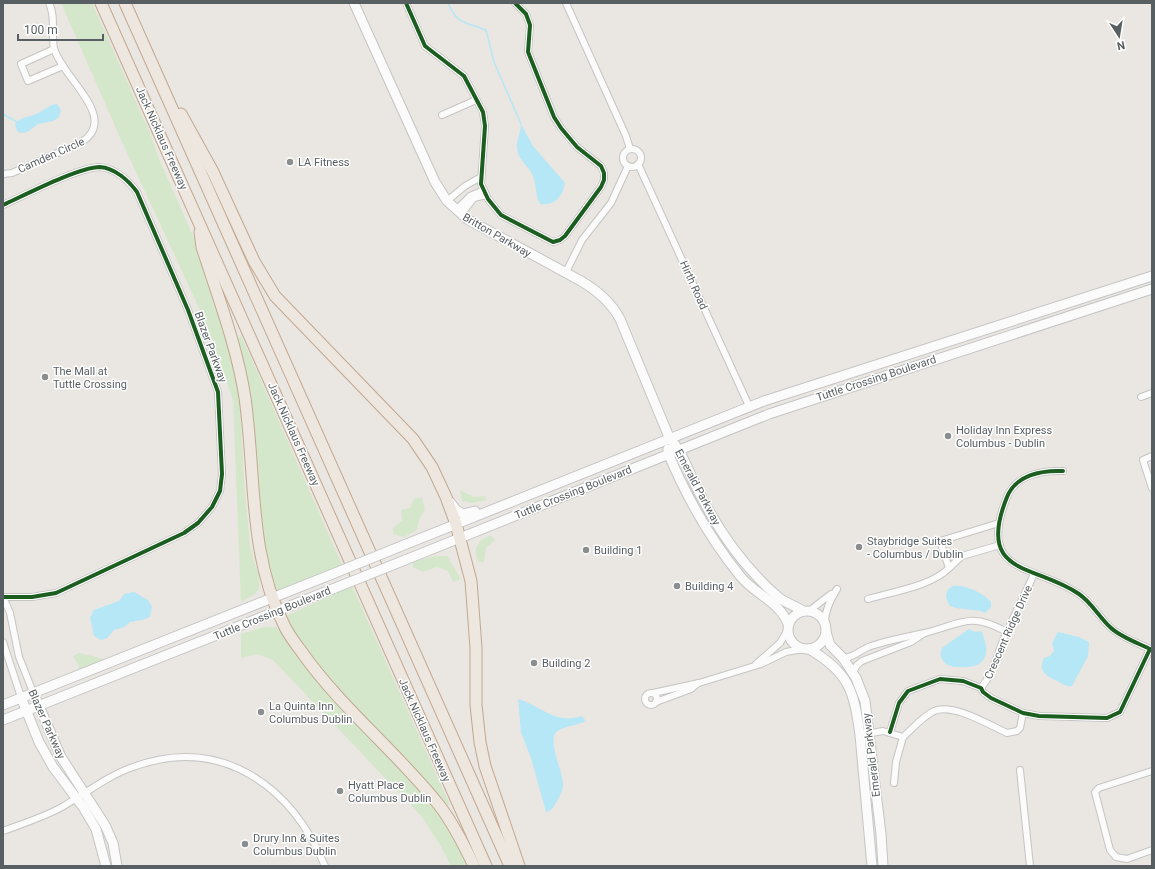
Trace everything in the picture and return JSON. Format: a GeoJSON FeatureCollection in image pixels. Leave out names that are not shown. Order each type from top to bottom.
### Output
{"type":"FeatureCollection","features":[{"type":"Feature","properties":{"kind":"highway","name":"Jack Nicklaus Freeway"},"geometry":{"type":"LineString","coordinates":[[101,3],[486,866]]}},
{"type":"Feature","properties":{"kind":"highway","name":"Jack Nicklaus Freeway"},"geometry":{"type":"LineString","coordinates":[[125,3],[510,866]]}},
{"type":"Feature","properties":{"kind":"highway"},"geometry":{"type":"LineString","coordinates":[[151,62],[201,148],[254,261],[275,296],[413,439],[432,467],[446,497],[456,524],[471,581],[476,705],[480,742],[489,779],[520,866]]}},
{"type":"Feature","properties":{"kind":"highway"},"geometry":{"type":"LineString","coordinates":[[199,222],[202,247],[234,344],[241,372],[256,531],[271,598],[285,628],[320,677],[438,804],[474,866]]}},
{"type":"Feature","properties":{"kind":"main road","name":"Britton Parkway"},"geometry":{"type":"LineString","coordinates":[[354,3],[435,182],[447,201],[458,212],[474,224],[566,272],[596,290],[616,312],[669,437]]}},
{"type":"Feature","properties":{"kind":"main road","name":"Tuttle Crossing Boulevard"},"geometry":{"type":"LineString","coordinates":[[3,705],[749,406],[794,390],[852,373],[1152,276]]}},
{"type":"Feature","properties":{"kind":"main road","name":"Tuttle Crossing Boulevard"},"geometry":{"type":"LineString","coordinates":[[3,720],[460,538],[679,448],[798,404],[1152,289]]}},
{"type":"Feature","properties":{"kind":"main road","name":"Emerald Parkway"},"geometry":{"type":"LineString","coordinates":[[669,437],[679,448],[700,496],[739,557],[777,596],[806,611]]}},
{"type":"Feature","properties":{"kind":"main road","name":"Emerald Parkway"},"geometry":{"type":"LineString","coordinates":[[669,437],[668,453],[690,503],[717,547],[755,591],[780,609],[788,627]]}},
{"type":"Feature","properties":{"kind":"main road"},"geometry":{"type":"LineString","coordinates":[[446,497],[456,510],[463,514],[502,501],[511,501]]}},
{"type":"Feature","properties":{"kind":"main road"},"geometry":{"type":"LineString","coordinates":[[806,611],[819,615],[826,628],[821,644],[806,649],[792,642],[788,627],[794,616],[806,611]]}},
{"type":"Feature","properties":{"kind":"main road","name":"Emerald Parkway"},"geometry":{"type":"LineString","coordinates":[[826,628],[830,645],[843,658],[853,672],[865,701],[870,733],[883,866]]}},
{"type":"Feature","properties":{"kind":"main road","name":"Emerald Parkway"},"geometry":{"type":"LineString","coordinates":[[806,649],[831,663],[845,678],[854,702],[860,735],[872,866]]}},
{"type":"Feature","properties":{"kind":"main road","name":"Blazer Parkway"},"geometry":{"type":"LineString","coordinates":[[33,692],[61,757],[85,793],[110,837],[118,866]]}},
{"type":"Feature","properties":{"kind":"main road","name":"Blazer Parkway"},"geometry":{"type":"LineString","coordinates":[[21,697],[39,742],[53,767],[76,798],[96,829],[106,866]]}},
{"type":"Feature","properties":{"kind":"street"},"geometry":{"type":"LineString","coordinates":[[49,3],[52,10],[54,49],[63,66],[28,81],[21,64],[54,49]]}},
{"type":"Feature","properties":{"kind":"street"},"geometry":{"type":"LineString","coordinates":[[406,3],[425,46],[464,76],[482,112],[485,126],[481,177],[485,192],[501,215],[553,242],[560,240],[565,236],[604,180],[604,173],[601,166],[577,147],[554,117],[528,52],[530,25],[526,14],[515,3]]}},
{"type":"Feature","properties":{"kind":"street"},"geometry":{"type":"LineString","coordinates":[[566,3],[626,136],[630,149]]}},
{"type":"Feature","properties":{"kind":"street","name":"Camden Circle"},"geometry":{"type":"LineString","coordinates":[[3,174],[12,172],[73,146],[89,138],[92,134],[95,120],[94,112],[63,66]]}},
{"type":"Feature","properties":{"kind":"street"},"geometry":{"type":"LineString","coordinates":[[442,116],[476,100]]}},
{"type":"Feature","properties":{"kind":"street"},"geometry":{"type":"LineString","coordinates":[[630,149],[640,153],[641,159],[635,167],[624,164],[623,156],[625,152],[630,149]]}},
{"type":"Feature","properties":{"kind":"street","name":"Hirth Road"},"geometry":{"type":"LineString","coordinates":[[638,164],[749,406]]}},
{"type":"Feature","properties":{"kind":"street"},"geometry":{"type":"LineString","coordinates":[[566,272],[582,240],[611,203],[628,166]]}},
{"type":"Feature","properties":{"kind":"street","name":"Blazer Parkway"},"geometry":{"type":"LineString","coordinates":[[3,205],[74,174],[93,168],[101,167],[111,170],[121,175],[131,183],[137,192],[188,310],[218,392],[222,474],[220,491],[212,507],[198,523],[184,533],[56,593],[38,597],[3,598],[10,613],[19,657],[33,692]]}},
{"type":"Feature","properties":{"kind":"street"},"geometry":{"type":"LineString","coordinates":[[447,201],[465,186],[481,177]]}},
{"type":"Feature","properties":{"kind":"street"},"geometry":{"type":"LineString","coordinates":[[465,186],[473,197]]}},
{"type":"Feature","properties":{"kind":"street"},"geometry":{"type":"LineString","coordinates":[[458,212],[473,197],[485,192]]}},
{"type":"Feature","properties":{"kind":"street"},"geometry":{"type":"LineString","coordinates":[[1141,397],[1152,393]]}},
{"type":"Feature","properties":{"kind":"street"},"geometry":{"type":"LineString","coordinates":[[1152,456],[1143,460],[1152,488]]}},
{"type":"Feature","properties":{"kind":"street"},"geometry":{"type":"LineString","coordinates":[[890,732],[899,703],[908,690],[940,679],[963,682],[981,688],[983,692],[991,698],[1023,713],[1039,716],[1107,718],[1120,712],[1150,649],[1111,629],[1091,604],[1079,594],[1012,563],[1007,558],[1000,545],[999,522],[1010,490],[1020,480],[1047,470],[1063,471]]}},
{"type":"Feature","properties":{"kind":"street"},"geometry":{"type":"LineString","coordinates":[[949,568],[940,541],[999,522]]}},
{"type":"Feature","properties":{"kind":"street"},"geometry":{"type":"LineString","coordinates":[[868,599],[926,582],[939,576],[962,556],[1000,545]]}},
{"type":"Feature","properties":{"kind":"street","name":"Crescent Ridge Drive"},"geometry":{"type":"LineString","coordinates":[[981,688],[992,673],[1007,632],[1018,612],[1034,574]]}},
{"type":"Feature","properties":{"kind":"street"},"geometry":{"type":"LineString","coordinates":[[806,611],[837,589],[828,603],[825,615],[826,628]]}},
{"type":"Feature","properties":{"kind":"street"},"geometry":{"type":"LineString","coordinates":[[843,658],[851,657],[869,647],[895,638],[926,632],[953,623],[970,620],[982,621],[1007,632]]}},
{"type":"Feature","properties":{"kind":"street"},"geometry":{"type":"LineString","coordinates":[[755,666],[780,643],[788,627]]}},
{"type":"Feature","properties":{"kind":"street"},"geometry":{"type":"LineString","coordinates":[[853,672],[857,665],[862,661],[911,642],[926,632]]}},
{"type":"Feature","properties":{"kind":"street","name":"Blazer Parkway"},"geometry":{"type":"LineString","coordinates":[[3,642],[21,697]]}},
{"type":"Feature","properties":{"kind":"street"},"geometry":{"type":"LineString","coordinates":[[698,683],[691,689],[650,705],[645,701],[647,694],[698,683],[755,666],[786,652],[806,649]]}},
{"type":"Feature","properties":{"kind":"street"},"geometry":{"type":"LineString","coordinates":[[653,693],[657,697],[656,702]]}},
{"type":"Feature","properties":{"kind":"street"},"geometry":{"type":"LineString","coordinates":[[894,783],[896,762],[903,737],[919,721],[935,711],[959,712],[1007,733],[1012,733],[1020,728],[1023,713]]}},
{"type":"Feature","properties":{"kind":"street"},"geometry":{"type":"LineString","coordinates":[[860,735],[890,732],[903,737]]}},
{"type":"Feature","properties":{"kind":"street"},"geometry":{"type":"LineString","coordinates":[[3,831],[60,808],[118,773],[157,760],[179,757],[196,757],[237,767],[266,784],[279,797],[306,831],[325,866]]}},
{"type":"Feature","properties":{"kind":"street"},"geometry":{"type":"LineString","coordinates":[[1020,770],[1030,866]]}},
{"type":"Feature","properties":{"kind":"street"},"geometry":{"type":"LineString","coordinates":[[1152,771],[1099,788],[1095,792],[1110,850],[1116,857],[1127,858],[1152,850]]}},
{"type":"Feature","properties":{"kind":"green space"},"geometry":{"type":"Polygon","coordinates":[[[61,3],[92,3],[150,133],[160,161],[197,245],[231,348],[240,402],[244,480],[250,546],[259,578],[259,589],[255,594],[241,602],[233,400],[206,323],[122,142],[61,3]]]}},
{"type":"Feature","properties":{"kind":"green space"},"geometry":{"type":"Polygon","coordinates":[[[241,335],[342,565],[275,592],[264,552],[237,340],[241,335]]]}},
{"type":"Feature","properties":{"kind":"green space"},"geometry":{"type":"Polygon","coordinates":[[[460,490],[474,497],[485,496],[487,500],[472,503],[462,501],[460,490]]]}},
{"type":"Feature","properties":{"kind":"green space"},"geometry":{"type":"Polygon","coordinates":[[[422,497],[425,510],[419,520],[417,530],[404,537],[393,534],[393,528],[402,521],[401,510],[410,508],[414,499],[422,497]]]}},
{"type":"Feature","properties":{"kind":"green space"},"geometry":{"type":"Polygon","coordinates":[[[490,535],[495,540],[486,548],[484,562],[478,562],[475,550],[480,541],[490,535]]]}},
{"type":"Feature","properties":{"kind":"green space"},"geometry":{"type":"Polygon","coordinates":[[[435,556],[447,556],[461,579],[453,582],[448,571],[437,567],[423,572],[413,567],[413,562],[435,556]]]}},
{"type":"Feature","properties":{"kind":"green space"},"geometry":{"type":"Polygon","coordinates":[[[352,586],[450,805],[442,804],[342,696],[302,646],[286,616],[352,586]]]}},
{"type":"Feature","properties":{"kind":"green space"},"geometry":{"type":"Polygon","coordinates":[[[264,627],[276,627],[283,633],[307,669],[330,697],[420,787],[443,816],[469,866],[451,866],[440,845],[422,817],[273,660],[257,654],[241,658],[241,634],[264,627]]]}},
{"type":"Feature","properties":{"kind":"green space"},"geometry":{"type":"Polygon","coordinates":[[[79,653],[104,659],[79,670],[78,664],[73,656],[79,653]]]}},
{"type":"Feature","properties":{"kind":"water"},"geometry":{"type":"Polygon","coordinates":[[[57,104],[61,110],[59,117],[53,121],[38,124],[27,132],[21,133],[17,131],[15,124],[20,120],[57,104]]]}},
{"type":"Feature","properties":{"kind":"water"},"geometry":{"type":"Polygon","coordinates":[[[521,124],[533,146],[565,183],[560,196],[557,200],[550,204],[540,204],[537,197],[533,176],[521,160],[518,153],[517,143],[521,124]]]}},
{"type":"Feature","properties":{"kind":"water"},"geometry":{"type":"Polygon","coordinates":[[[953,586],[963,586],[979,592],[991,602],[991,607],[985,613],[978,610],[954,608],[950,606],[946,595],[948,590],[953,586]]]}},
{"type":"Feature","properties":{"kind":"water"},"geometry":{"type":"Polygon","coordinates":[[[134,592],[148,600],[152,607],[150,617],[130,622],[124,627],[114,630],[107,638],[101,640],[94,636],[90,618],[94,610],[119,601],[124,594],[134,592]]]}},
{"type":"Feature","properties":{"kind":"water"},"geometry":{"type":"Polygon","coordinates":[[[969,629],[975,632],[981,631],[984,638],[986,652],[982,662],[970,667],[954,667],[946,664],[941,656],[942,648],[969,629]]]}},
{"type":"Feature","properties":{"kind":"water"},"geometry":{"type":"Polygon","coordinates":[[[1058,632],[1079,637],[1089,642],[1088,656],[1072,686],[1065,685],[1051,678],[1042,669],[1042,662],[1044,658],[1050,656],[1054,651],[1052,643],[1058,632]]]}},
{"type":"Feature","properties":{"kind":"water"},"geometry":{"type":"Polygon","coordinates":[[[518,699],[548,714],[564,718],[582,716],[585,720],[584,722],[568,726],[555,734],[555,752],[563,781],[563,787],[550,811],[546,812],[531,758],[521,732],[518,699]]]}},
{"type":"Feature","properties":{"kind":"waterway"},"geometry":{"type":"LineString","coordinates":[[448,3],[451,10],[463,22],[486,30],[494,62],[521,124]]}},
{"type":"Feature","properties":{"kind":"waterway"},"geometry":{"type":"LineString","coordinates":[[3,114],[17,122]]}},
{"type":"Feature","properties":{"kind":"cycle path"},"geometry":{"type":"LineString","coordinates":[[406,3],[425,46],[464,76],[483,112],[485,126],[481,184],[488,199],[501,215],[553,242],[560,240],[565,236],[601,187],[604,180],[604,173],[601,166],[577,147],[554,117],[528,52],[530,25],[526,14],[515,3]]}},
{"type":"Feature","properties":{"kind":"cycle path"},"geometry":{"type":"LineString","coordinates":[[3,205],[66,176],[91,168],[100,167],[116,172],[134,188],[188,310],[218,392],[222,474],[220,491],[212,507],[198,523],[184,533],[56,593],[32,597],[3,597]]}},
{"type":"Feature","properties":{"kind":"cycle path"},"geometry":{"type":"LineString","coordinates":[[890,732],[899,703],[908,691],[940,679],[963,681],[981,688],[983,692],[991,698],[1023,713],[1039,716],[1107,718],[1120,712],[1150,649],[1114,631],[1079,594],[1062,584],[1014,564],[1004,554],[999,541],[999,523],[1007,497],[1016,484],[1030,475],[1063,471]]}},
{"type":"Feature","properties":{"kind":"place","name":"LA Fitness"},"geometry":{"type":"Point","coordinates":[290,162]}},
{"type":"Feature","properties":{"kind":"place","name":"The Mall at Tuttle Crossing"},"geometry":{"type":"Point","coordinates":[45,377]}},
{"type":"Feature","properties":{"kind":"place","name":"Holiday Inn Express Columbus - Dublin"},"geometry":{"type":"Point","coordinates":[948,436]}},
{"type":"Feature","properties":{"kind":"place","name":"Staybridge Suites - Columbus / Dublin"},"geometry":{"type":"Point","coordinates":[859,547]}},
{"type":"Feature","properties":{"kind":"place","name":"Building 1"},"geometry":{"type":"Point","coordinates":[586,550]}},
{"type":"Feature","properties":{"kind":"place","name":"Building 4"},"geometry":{"type":"Point","coordinates":[677,586]}},
{"type":"Feature","properties":{"kind":"place","name":"Building 2"},"geometry":{"type":"Point","coordinates":[534,663]}},
{"type":"Feature","properties":{"kind":"place","name":"La Quinta Inn Columbus Dublin"},"geometry":{"type":"Point","coordinates":[261,712]}},
{"type":"Feature","properties":{"kind":"place","name":"Hyatt Place Columbus Dublin"},"geometry":{"type":"Point","coordinates":[340,791]}},
{"type":"Feature","properties":{"kind":"place","name":"Drury Inn & Suites Columbus Dublin"},"geometry":{"type":"Point","coordinates":[245,844]}}]}
